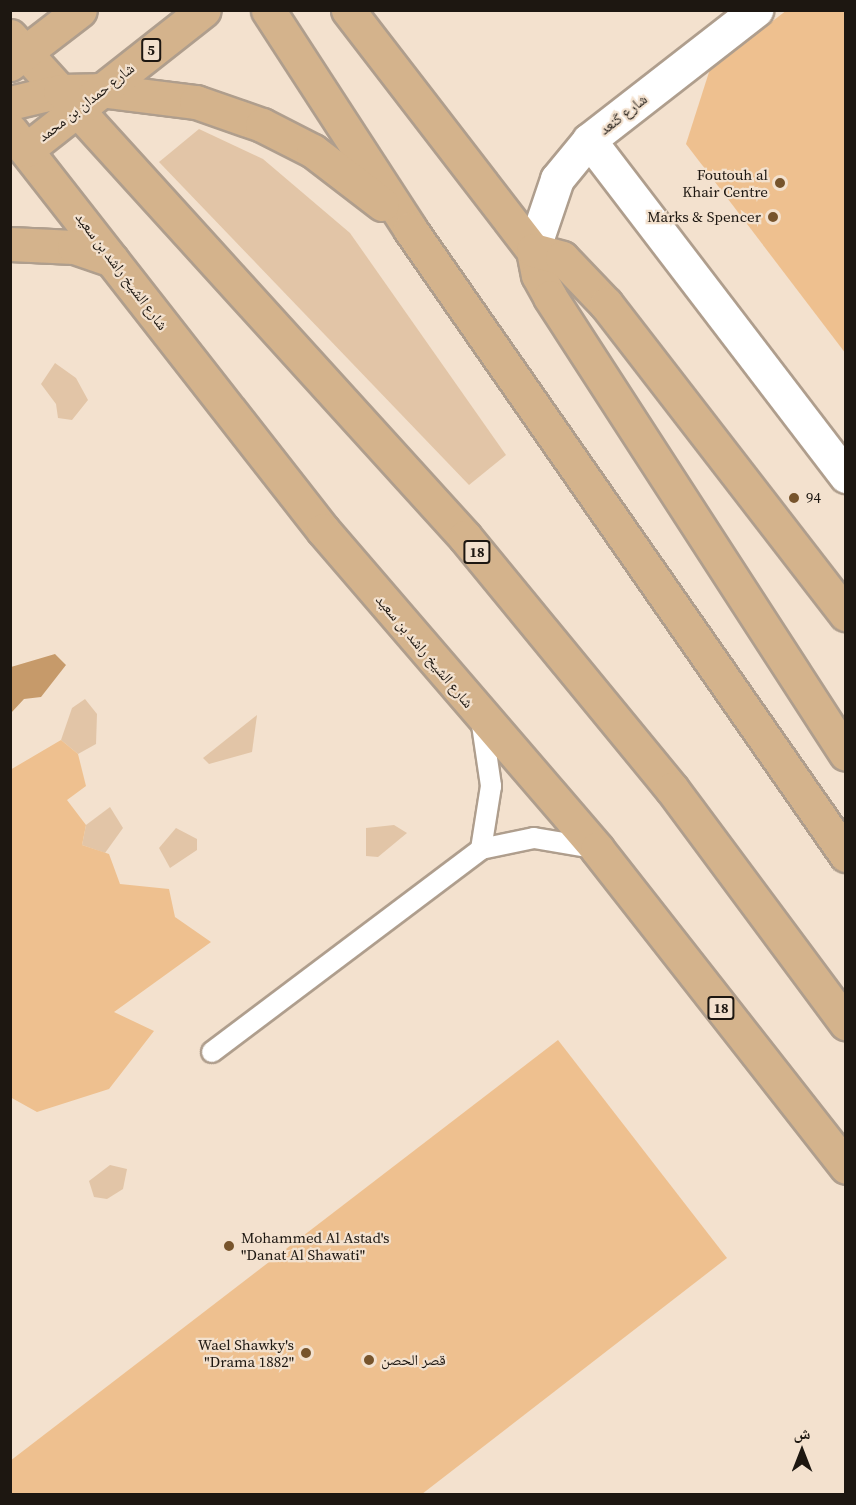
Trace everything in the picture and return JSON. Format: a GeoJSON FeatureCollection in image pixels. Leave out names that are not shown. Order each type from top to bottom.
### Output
{"type":"FeatureCollection","features":[{"type":"Feature","properties":{"kind":"main road"},"geometry":{"type":"LineString","coordinates":[[16,51],[80,10]]}},
{"type":"Feature","properties":{"kind":"main road","name":"شارع حمدان بن محمد"},"geometry":{"type":"LineString","coordinates":[[18,140],[204,10]]}},
{"type":"Feature","properties":{"kind":"main road"},"geometry":{"type":"LineString","coordinates":[[268,10],[410,229],[846,855]]}},
{"type":"Feature","properties":{"kind":"main road"},"geometry":{"type":"LineString","coordinates":[[348,10],[533,250],[538,275],[550,297],[846,754]]}},
{"type":"Feature","properties":{"kind":"main road"},"geometry":{"type":"LineString","coordinates":[[380,10],[390,62]]}},
{"type":"Feature","properties":{"kind":"main road","name":"18"},"geometry":{"type":"LineString","coordinates":[[16,51],[78,96],[465,537],[672,789],[846,1023]]}},
{"type":"Feature","properties":{"kind":"main road"},"geometry":{"type":"LineString","coordinates":[[10,103],[78,96],[196,102],[262,125],[357,182],[410,229]]}},
{"type":"Feature","properties":{"kind":"main road","name":"شارع الشيخ راشد بن سعيد"},"geometry":{"type":"LineString","coordinates":[[18,140],[323,530],[597,849],[846,1167]]}},
{"type":"Feature","properties":{"kind":"main road"},"geometry":{"type":"LineString","coordinates":[[10,244],[64,246],[112,260]]}},
{"type":"Feature","properties":{"kind":"main road"},"geometry":{"type":"LineString","coordinates":[[533,250],[562,258],[606,304],[840,600]]}},
{"type":"Feature","properties":{"kind":"street","name":"شارع كَنعد"},"geometry":{"type":"LineString","coordinates":[[533,250],[557,179],[589,140],[756,10]]}},
{"type":"Feature","properties":{"kind":"street"},"geometry":{"type":"LineString","coordinates":[[589,140],[846,476]]}},
{"type":"Feature","properties":{"kind":"lane"},"geometry":{"type":"LineString","coordinates":[[480,715],[491,786],[481,849]]}},
{"type":"Feature","properties":{"kind":"lane"},"geometry":{"type":"LineString","coordinates":[[212,1052],[481,849],[534,838],[597,849]]}},
{"type":"Feature","properties":{"kind":"shaded area"},"geometry":{"type":"Polygon","coordinates":[[[199,129],[263,159],[350,233],[506,455],[469,485],[159,162],[199,129]]]}},
{"type":"Feature","properties":{"kind":"shaded area"},"geometry":{"type":"Polygon","coordinates":[[[55,363],[76,378],[88,400],[72,420],[58,418],[56,404],[41,384],[55,363]]]}},
{"type":"Feature","properties":{"kind":"shaded area"},"geometry":{"type":"Polygon","coordinates":[[[55,654],[66,665],[41,697],[24,699],[11,713],[11,667],[55,654]]]}},
{"type":"Feature","properties":{"kind":"shaded area"},"geometry":{"type":"Polygon","coordinates":[[[85,699],[97,714],[96,744],[78,754],[61,740],[72,708],[85,699]]]}},
{"type":"Feature","properties":{"kind":"shaded area"},"geometry":{"type":"Polygon","coordinates":[[[257,715],[252,752],[209,764],[203,758],[257,715]]]}},
{"type":"Feature","properties":{"kind":"shaded area"},"geometry":{"type":"Polygon","coordinates":[[[110,807],[123,828],[105,853],[82,845],[86,825],[110,807]]]}},
{"type":"Feature","properties":{"kind":"shaded area"},"geometry":{"type":"Polygon","coordinates":[[[394,825],[407,833],[378,857],[366,856],[366,828],[394,825]]]}},
{"type":"Feature","properties":{"kind":"shaded area"},"geometry":{"type":"Polygon","coordinates":[[[176,828],[197,839],[197,850],[170,868],[159,848],[176,828]]]}},
{"type":"Feature","properties":{"kind":"shaded area"},"geometry":{"type":"Polygon","coordinates":[[[110,1165],[127,1169],[123,1189],[107,1199],[94,1197],[89,1181],[110,1165]]]}},
{"type":"Feature","properties":{"kind":"building","name":"Foutouh al Khair Centre"},"geometry":{"type":"Polygon","coordinates":[[[787,10],[846,10],[846,354],[686,144],[710,69],[787,10]]]}},
{"type":"Feature","properties":{"kind":"building"},"geometry":{"type":"Polygon","coordinates":[[[61,740],[78,754],[86,786],[67,800],[86,825],[82,845],[109,854],[120,884],[169,889],[175,917],[211,942],[114,1012],[154,1031],[109,1089],[37,1112],[10,1097],[10,770],[61,740]]]}},
{"type":"Feature","properties":{"kind":"building","name":"قصر الحصن"},"geometry":{"type":"Polygon","coordinates":[[[558,1040],[727,1258],[422,1494],[10,1494],[10,1461],[558,1040]]]}},
{"type":"Feature","properties":{"kind":"place","name":"Foutouh al Khair Centre"},"geometry":{"type":"Point","coordinates":[780,183]}},
{"type":"Feature","properties":{"kind":"place","name":"Marks & Spencer"},"geometry":{"type":"Point","coordinates":[773,217]}},
{"type":"Feature","properties":{"kind":"place","name":"94"},"geometry":{"type":"Point","coordinates":[794,498]}},
{"type":"Feature","properties":{"kind":"place","name":"Mohammed Al Astad's \"Danat Al Shawati\""},"geometry":{"type":"Point","coordinates":[229,1246]}},
{"type":"Feature","properties":{"kind":"place","name":"Wael Shawky's \"Drama 1882\""},"geometry":{"type":"Point","coordinates":[306,1353]}},
{"type":"Feature","properties":{"kind":"place","name":"قصر الحصن"},"geometry":{"type":"Point","coordinates":[369,1360]}}]}
